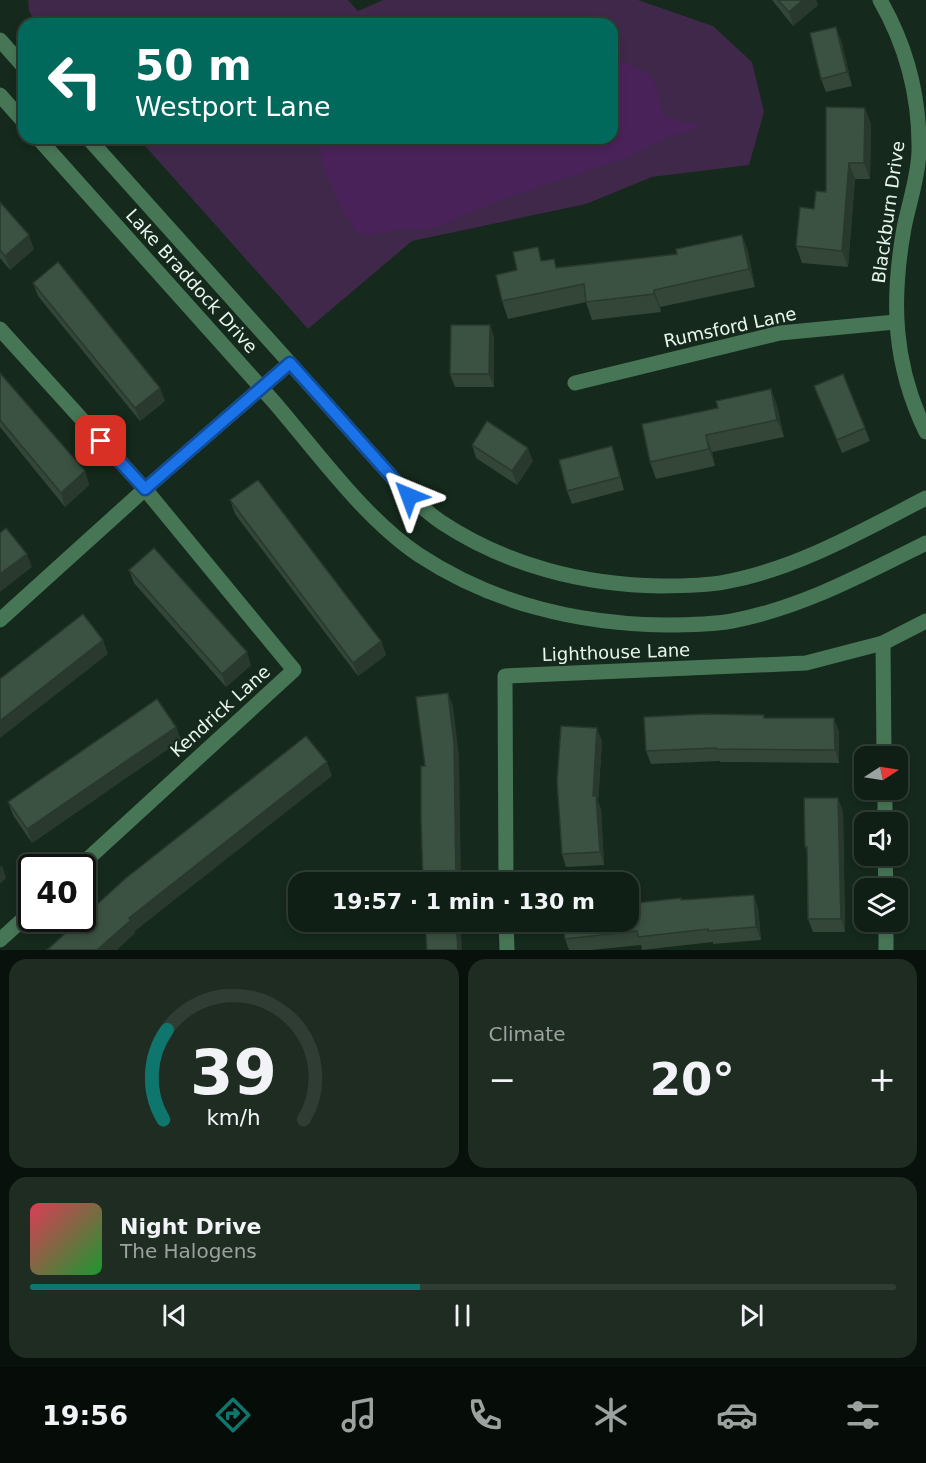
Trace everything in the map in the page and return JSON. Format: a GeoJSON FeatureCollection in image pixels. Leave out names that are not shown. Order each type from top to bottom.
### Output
{"type":"FeatureCollection","features":[{"type":"Feature","properties":{"kind":"street","name":"Blackburn Drive"},"geometry":{"type":"LineString","coordinates":[[880,0],[904,47],[912,75],[917,107],[920,184],[908,208],[899,256],[895,322],[905,375],[926,432]]}},
{"type":"Feature","properties":{"kind":"street"},"geometry":{"type":"LineString","coordinates":[[0,40],[18,60]]}},
{"type":"Feature","properties":{"kind":"street"},"geometry":{"type":"LineString","coordinates":[[0,95],[18,115]]}},
{"type":"Feature","properties":{"kind":"street","name":"Lake Braddock Drive"},"geometry":{"type":"LineString","coordinates":[[43,144],[382,525],[418,554],[494,594],[544,610],[595,620],[686,625],[730,621],[774,610],[819,594],[926,543]]}},
{"type":"Feature","properties":{"kind":"street","name":"Lake Braddock Drive"},"geometry":{"type":"LineString","coordinates":[[93,144],[409,496],[440,522],[509,558],[553,573],[600,582],[684,586],[724,582],[763,573],[804,558],[926,498]]}},
{"type":"Feature","properties":{"kind":"street","name":"Rumsford Lane"},"geometry":{"type":"LineString","coordinates":[[575,383],[780,333],[895,322]]}},
{"type":"Feature","properties":{"kind":"street"},"geometry":{"type":"LineString","coordinates":[[0,329],[145,489]]}},
{"type":"Feature","properties":{"kind":"street"},"geometry":{"type":"LineString","coordinates":[[0,620],[145,489],[290,363]]}},
{"type":"Feature","properties":{"kind":"street","name":"Kendrick Lane"},"geometry":{"type":"LineString","coordinates":[[93,854],[294,670],[145,489]]}},
{"type":"Feature","properties":{"kind":"street","name":"Lighthouse Lane"},"geometry":{"type":"LineString","coordinates":[[506,872],[505,676],[806,663],[883,643],[926,621]]}},
{"type":"Feature","properties":{"kind":"street"},"geometry":{"type":"LineString","coordinates":[[883,643],[884,746]]}},
{"type":"Feature","properties":{"kind":"street"},"geometry":{"type":"LineString","coordinates":[[0,940],[18,924]]}},
{"type":"Feature","properties":{"kind":"street"},"geometry":{"type":"LineString","coordinates":[[506,932],[507,950]]}},
{"type":"Feature","properties":{"kind":"street"},"geometry":{"type":"LineString","coordinates":[[886,932],[886,950]]}},
{"type":"Feature","properties":{"kind":"shaded area"},"geometry":{"type":"Polygon","coordinates":[[[28,0],[348,0],[358,11],[383,0],[638,0],[713,26],[752,62],[764,112],[749,165],[652,177],[586,204],[412,241],[308,329],[143,144],[618,144],[618,18],[33,18],[29,11],[28,0]]]}},
{"type":"Feature","properties":{"kind":"shaded area"},"geometry":{"type":"Polygon","coordinates":[[[479,17],[481,18],[437,18],[479,17]]]}},
{"type":"Feature","properties":{"kind":"shaded area"},"geometry":{"type":"Polygon","coordinates":[[[618,60],[647,73],[654,81],[664,117],[678,122],[701,124],[692,131],[670,136],[623,159],[521,193],[472,211],[440,226],[420,230],[405,228],[371,235],[358,233],[340,204],[324,166],[321,144],[618,144],[618,60]]]}},
{"type":"Feature","properties":{"kind":"building"},"geometry":{"type":"Polygon","coordinates":[[[778,0],[803,0],[789,12],[778,0]]]}},
{"type":"Feature","properties":{"kind":"building"},"geometry":{"type":"Polygon","coordinates":[[[836,27],[847,72],[821,79],[810,33],[836,27]]]}},
{"type":"Feature","properties":{"kind":"building"},"geometry":{"type":"Polygon","coordinates":[[[826,107],[865,108],[864,163],[849,163],[842,251],[796,246],[800,207],[814,209],[816,191],[826,192],[826,107]]]}},
{"type":"Feature","properties":{"kind":"building"},"geometry":{"type":"Polygon","coordinates":[[[0,202],[29,235],[5,256],[0,250],[0,202]]]}},
{"type":"Feature","properties":{"kind":"building"},"geometry":{"type":"Polygon","coordinates":[[[742,235],[749,269],[654,290],[654,294],[586,302],[584,284],[502,301],[496,275],[517,270],[513,252],[538,247],[541,261],[554,259],[556,268],[677,254],[676,249],[742,235]]]}},
{"type":"Feature","properties":{"kind":"building"},"geometry":{"type":"Polygon","coordinates":[[[58,262],[160,388],[135,408],[33,283],[58,262]]]}},
{"type":"Feature","properties":{"kind":"building"},"geometry":{"type":"Polygon","coordinates":[[[451,325],[490,325],[489,374],[450,374],[451,325]]]}},
{"type":"Feature","properties":{"kind":"building"},"geometry":{"type":"Polygon","coordinates":[[[0,373],[85,471],[61,493],[0,420],[0,373]]]}},
{"type":"Feature","properties":{"kind":"building"},"geometry":{"type":"Polygon","coordinates":[[[843,374],[865,428],[837,440],[814,386],[843,374]]]}},
{"type":"Feature","properties":{"kind":"building"},"geometry":{"type":"Polygon","coordinates":[[[771,389],[777,420],[706,435],[709,449],[650,462],[642,424],[718,408],[716,401],[771,389]]]}},
{"type":"Feature","properties":{"kind":"building"},"geometry":{"type":"Polygon","coordinates":[[[487,421],[528,448],[512,471],[472,445],[487,421]]]}},
{"type":"Feature","properties":{"kind":"building"},"geometry":{"type":"Polygon","coordinates":[[[612,446],[620,477],[567,491],[559,460],[612,446]]]}},
{"type":"Feature","properties":{"kind":"building"},"geometry":{"type":"Polygon","coordinates":[[[258,480],[381,641],[353,663],[230,500],[258,480]]]}},
{"type":"Feature","properties":{"kind":"building"},"geometry":{"type":"Polygon","coordinates":[[[6,528],[27,554],[0,574],[0,533],[6,528]]]}},
{"type":"Feature","properties":{"kind":"building"},"geometry":{"type":"Polygon","coordinates":[[[154,548],[247,652],[222,674],[129,570],[154,548]]]}},
{"type":"Feature","properties":{"kind":"building"},"geometry":{"type":"Polygon","coordinates":[[[83,614],[103,640],[0,721],[0,679],[83,614]]]}},
{"type":"Feature","properties":{"kind":"building"},"geometry":{"type":"Polygon","coordinates":[[[448,693],[454,743],[456,872],[423,872],[421,766],[425,766],[416,697],[448,693]]]}},
{"type":"Feature","properties":{"kind":"building"},"geometry":{"type":"Polygon","coordinates":[[[157,699],[176,727],[27,829],[8,802],[157,699]]]}},
{"type":"Feature","properties":{"kind":"building"},"geometry":{"type":"Polygon","coordinates":[[[704,714],[764,715],[764,718],[834,718],[835,750],[716,748],[646,751],[644,717],[704,714]]]}},
{"type":"Feature","properties":{"kind":"building"},"geometry":{"type":"Polygon","coordinates":[[[561,726],[597,728],[593,796],[596,795],[600,852],[562,854],[557,781],[561,726]]]}},
{"type":"Feature","properties":{"kind":"building"},"geometry":{"type":"Polygon","coordinates":[[[306,736],[327,762],[129,918],[131,920],[97,950],[47,950],[67,932],[96,932],[96,905],[126,878],[306,736]]]}},
{"type":"Feature","properties":{"kind":"building"},"geometry":{"type":"Polygon","coordinates":[[[804,798],[838,798],[841,919],[808,919],[804,798]]]}},
{"type":"Feature","properties":{"kind":"building"},"geometry":{"type":"Polygon","coordinates":[[[754,895],[756,927],[708,931],[708,929],[638,937],[639,903],[681,898],[681,900],[754,895]]]}},
{"type":"Feature","properties":{"kind":"building"},"geometry":{"type":"Polygon","coordinates":[[[426,932],[457,932],[458,950],[427,950],[426,932]]]}},
{"type":"Feature","properties":{"kind":"building"},"geometry":{"type":"Polygon","coordinates":[[[564,932],[628,932],[565,939],[564,932]]]}},
{"type":"Feature","properties":{"kind":"route"},"geometry":{"type":"LineString","coordinates":[[101,441],[145,489],[290,363],[409,496]]}}]}
